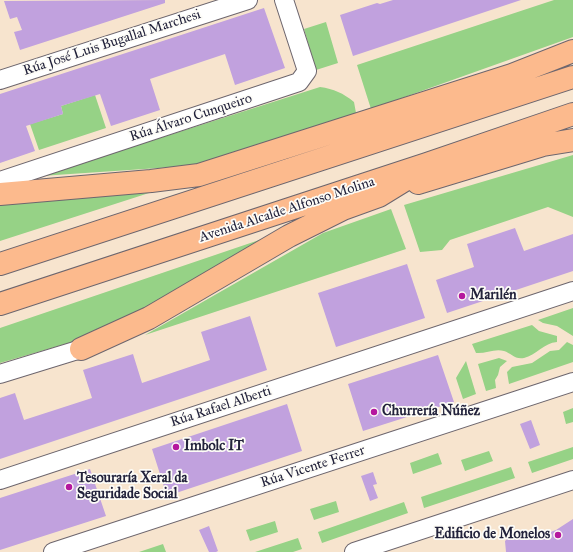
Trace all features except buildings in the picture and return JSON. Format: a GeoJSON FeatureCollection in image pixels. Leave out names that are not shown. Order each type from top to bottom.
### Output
{"type":"FeatureCollection","features":[{"type":"Feature","properties":{"kind":"highway"},"geometry":{"type":"LineString","coordinates":[[0,194],[151,181],[199,175],[512,75],[573,51]]}},
{"type":"Feature","properties":{"kind":"highway"},"geometry":{"type":"LineString","coordinates":[[0,264],[573,77]]}},
{"type":"Feature","properties":{"kind":"highway"},"geometry":{"type":"LineString","coordinates":[[342,130],[414,129],[442,97]]}},
{"type":"Feature","properties":{"kind":"highway","name":"Avenida Alcalde Alfonso Molina"},"geometry":{"type":"LineString","coordinates":[[0,304],[427,164],[573,114]]}},
{"type":"Feature","properties":{"kind":"highway"},"geometry":{"type":"LineString","coordinates":[[81,349],[149,318],[289,236],[343,209],[465,168],[543,145],[573,140]]}},
{"type":"Feature","properties":{"kind":"highway"},"geometry":{"type":"LineString","coordinates":[[379,196],[427,164],[465,168]]}},
{"type":"Feature","properties":{"kind":"street","name":"Rúa José Luis Bugallal Marchesi"},"geometry":{"type":"LineString","coordinates":[[0,80],[248,0]]}},
{"type":"Feature","properties":{"kind":"street","name":"Rúa Álvaro Cunqueiro"},"geometry":{"type":"LineString","coordinates":[[0,181],[299,82],[307,71],[284,0]]}},
{"type":"Feature","properties":{"kind":"street","name":"Rúa Rafael Alberti"},"geometry":{"type":"LineString","coordinates":[[0,480],[573,291]]}},
{"type":"Feature","properties":{"kind":"street"},"geometry":{"type":"LineString","coordinates":[[0,374],[81,349]]}},
{"type":"Feature","properties":{"kind":"street","name":"Rúa Vicente Ferrer"},"geometry":{"type":"LineString","coordinates":[[53,552],[573,382]]}},
{"type":"Feature","properties":{"kind":"street"},"geometry":{"type":"LineString","coordinates":[[354,552],[573,480]]}},
{"type":"Feature","properties":{"kind":"green space"},"geometry":{"type":"Polygon","coordinates":[[[554,0],[573,0],[573,37],[371,109],[357,65],[554,0]]]}},
{"type":"Feature","properties":{"kind":"green space"},"geometry":{"type":"Polygon","coordinates":[[[326,22],[338,63],[316,70],[304,29],[326,22]]]}},
{"type":"Feature","properties":{"kind":"green space"},"geometry":{"type":"Polygon","coordinates":[[[320,87],[338,92],[350,99],[354,102],[356,113],[203,165],[41,176],[320,87]]]}},
{"type":"Feature","properties":{"kind":"green space"},"geometry":{"type":"Polygon","coordinates":[[[95,95],[106,128],[39,150],[30,124],[63,114],[61,106],[95,95]]]}},
{"type":"Feature","properties":{"kind":"green space"},"geometry":{"type":"Polygon","coordinates":[[[573,155],[573,217],[548,207],[450,240],[442,250],[420,252],[404,205],[573,155]]]}},
{"type":"Feature","properties":{"kind":"green space"},"geometry":{"type":"Polygon","coordinates":[[[149,193],[0,241],[0,203],[37,198],[149,193]]]}},
{"type":"Feature","properties":{"kind":"green space"},"geometry":{"type":"Polygon","coordinates":[[[391,209],[406,249],[145,335],[323,233],[391,209]]]}},
{"type":"Feature","properties":{"kind":"green space"},"geometry":{"type":"Polygon","coordinates":[[[271,236],[145,311],[79,340],[0,363],[0,328],[271,236]]]}},
{"type":"Feature","properties":{"kind":"green space"},"geometry":{"type":"Polygon","coordinates":[[[573,308],[573,336],[557,326],[543,323],[538,320],[573,308]]]}},
{"type":"Feature","properties":{"kind":"green space"},"geometry":{"type":"Polygon","coordinates":[[[532,325],[539,331],[557,336],[557,342],[548,344],[524,358],[516,357],[501,350],[476,353],[472,344],[532,325]]]}},
{"type":"Feature","properties":{"kind":"green space"},"geometry":{"type":"Polygon","coordinates":[[[567,342],[573,345],[573,362],[509,384],[507,372],[512,367],[532,363],[550,351],[559,350],[567,342]]]}},
{"type":"Feature","properties":{"kind":"green space"},"geometry":{"type":"Polygon","coordinates":[[[499,358],[507,361],[500,367],[495,380],[496,388],[486,391],[478,364],[499,358]]]}},
{"type":"Feature","properties":{"kind":"green space"},"geometry":{"type":"Polygon","coordinates":[[[466,361],[476,394],[463,399],[456,378],[466,361]]]}},
{"type":"Feature","properties":{"kind":"green space"},"geometry":{"type":"Polygon","coordinates":[[[573,408],[573,422],[566,424],[563,412],[573,408]]]}},
{"type":"Feature","properties":{"kind":"green space"},"geometry":{"type":"Polygon","coordinates":[[[573,447],[573,459],[532,473],[528,462],[573,447]]]}},
{"type":"Feature","properties":{"kind":"green space"},"geometry":{"type":"Polygon","coordinates":[[[489,451],[493,461],[465,471],[461,460],[489,451]]]}},
{"type":"Feature","properties":{"kind":"green space"},"geometry":{"type":"Polygon","coordinates":[[[438,453],[442,464],[413,474],[410,463],[438,453]]]}},
{"type":"Feature","properties":{"kind":"green space"},"geometry":{"type":"Polygon","coordinates":[[[511,467],[515,478],[424,508],[421,497],[511,467]]]}},
{"type":"Feature","properties":{"kind":"green space"},"geometry":{"type":"Polygon","coordinates":[[[336,501],[339,512],[314,520],[310,509],[336,501]]]}},
{"type":"Feature","properties":{"kind":"green space"},"geometry":{"type":"Polygon","coordinates":[[[404,502],[408,513],[322,543],[318,532],[404,502]]]}},
{"type":"Feature","properties":{"kind":"green space"},"geometry":{"type":"Polygon","coordinates":[[[275,521],[278,532],[250,541],[246,530],[275,521]]]}},
{"type":"Feature","properties":{"kind":"green space"},"geometry":{"type":"Polygon","coordinates":[[[298,538],[302,549],[293,552],[255,552],[298,538]]]}},
{"type":"Feature","properties":{"kind":"green space"},"geometry":{"type":"Polygon","coordinates":[[[163,544],[166,552],[139,552],[163,544]]]}},
{"type":"Feature","properties":{"kind":"place","name":"Marilén"},"geometry":{"type":"Point","coordinates":[462,296]}},
{"type":"Feature","properties":{"kind":"place","name":"Churrería Núñez"},"geometry":{"type":"Point","coordinates":[374,412]}},
{"type":"Feature","properties":{"kind":"place","name":"Imbolc IT"},"geometry":{"type":"Point","coordinates":[176,447]}},
{"type":"Feature","properties":{"kind":"place","name":"Tesouraría Xeral da Seguridade Social"},"geometry":{"type":"Point","coordinates":[69,487]}},
{"type":"Feature","properties":{"kind":"place","name":"Edificio de Monelos"},"geometry":{"type":"Point","coordinates":[558,535]}}]}
